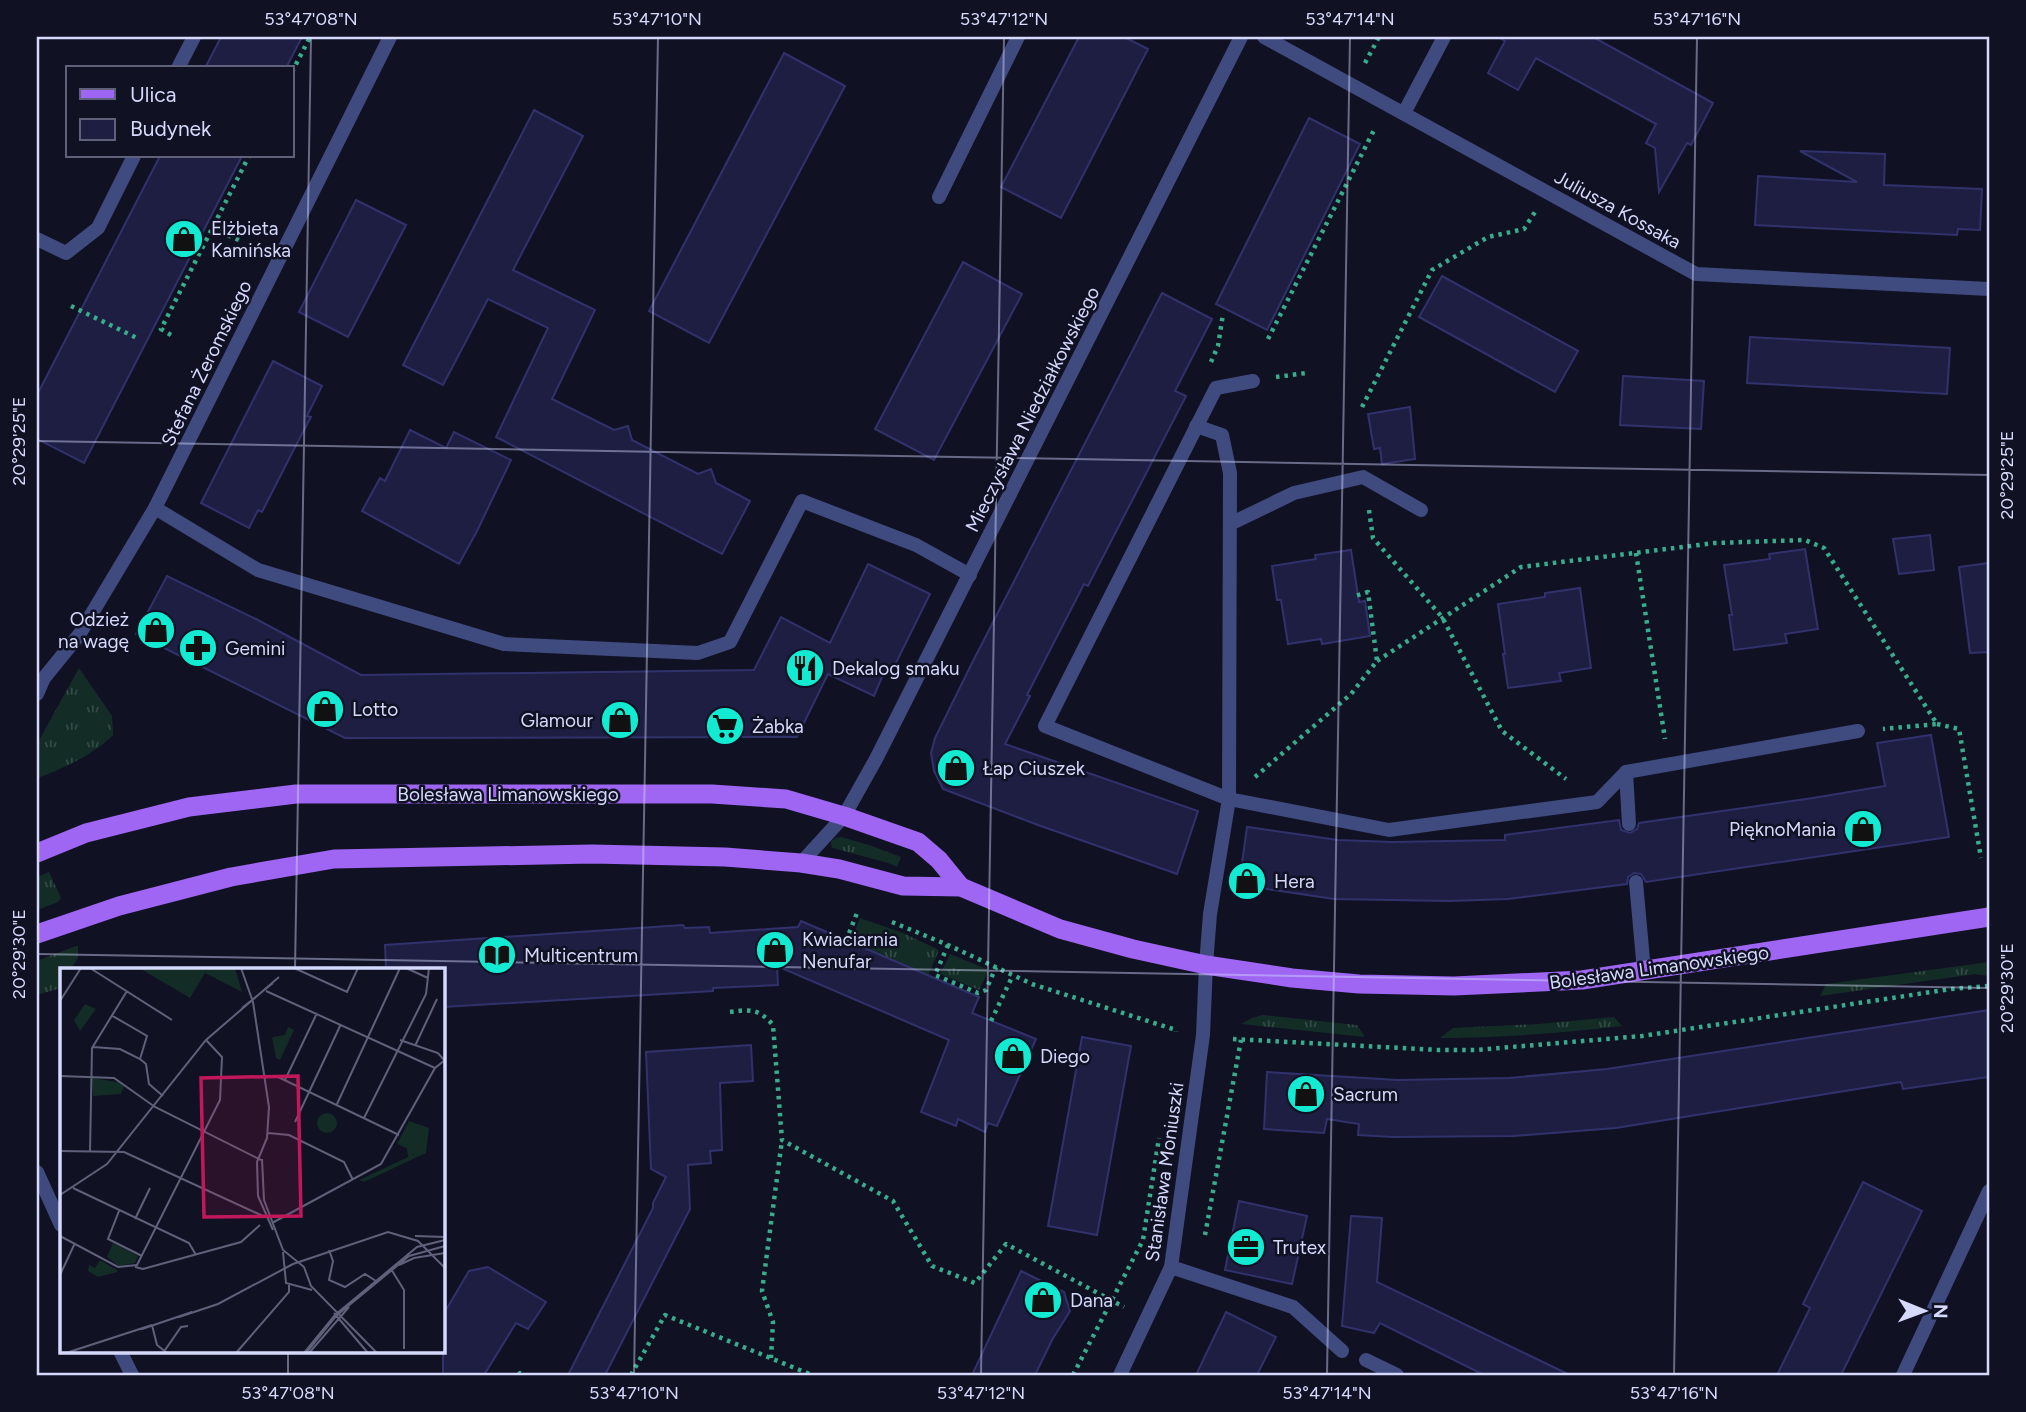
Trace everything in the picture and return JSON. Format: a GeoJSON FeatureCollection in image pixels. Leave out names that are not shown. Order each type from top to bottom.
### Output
{"type":"FeatureCollection","features":[{"type":"Feature","properties":{"kind":"main road","name":"Bolesława Limanowskiego"},"geometry":{"type":"LineString","coordinates":[[37,853],[86,833],[189,807],[296,794],[712,794],[786,799],[918,842],[939,860],[961,887]]}},
{"type":"Feature","properties":{"kind":"main road","name":"Bolesława Limanowskiego"},"geometry":{"type":"LineString","coordinates":[[37,934],[119,906],[231,877],[334,859],[592,854],[725,857],[802,863],[839,869],[903,886],[961,887],[1060,929],[1133,949],[1292,978],[1359,984],[1454,986],[1582,980],[1989,917]]}},
{"type":"Feature","properties":{"kind":"street"},"geometry":{"type":"LineString","coordinates":[[179,66],[194,37]]}},
{"type":"Feature","properties":{"kind":"street","name":"Stefana Żeromskiego"},"geometry":{"type":"LineString","coordinates":[[37,694],[44,678],[79,635],[155,508],[390,37]]}},
{"type":"Feature","properties":{"kind":"street"},"geometry":{"type":"LineString","coordinates":[[939,197],[1018,37]]}},
{"type":"Feature","properties":{"kind":"street","name":"Mieczysława Niedziałkowskiego"},"geometry":{"type":"LineString","coordinates":[[802,863],[844,816],[876,759],[1241,37]]}},
{"type":"Feature","properties":{"kind":"street","name":"Juliusza Kossaka"},"geometry":{"type":"LineString","coordinates":[[1264,37],[1696,274],[1989,289]]}},
{"type":"Feature","properties":{"kind":"street"},"geometry":{"type":"LineString","coordinates":[[1404,113],[1444,37]]}},
{"type":"Feature","properties":{"kind":"street"},"geometry":{"type":"LineString","coordinates":[[37,239],[65,253],[98,228],[133,158]]}},
{"type":"Feature","properties":{"kind":"street"},"geometry":{"type":"LineString","coordinates":[[1253,381],[1216,388],[1045,726],[1228,799],[1389,830],[1597,802],[1626,772],[1858,731]]}},
{"type":"Feature","properties":{"kind":"street","name":"Stanisława Moniuszki"},"geometry":{"type":"LineString","coordinates":[[1120,1375],[1171,1267],[1203,1035],[1210,914],[1228,799],[1230,473],[1222,435],[1196,426]]}},
{"type":"Feature","properties":{"kind":"street"},"geometry":{"type":"LineString","coordinates":[[1230,524],[1294,493],[1363,477],[1421,510]]}},
{"type":"Feature","properties":{"kind":"street"},"geometry":{"type":"LineString","coordinates":[[155,508],[258,570],[504,644],[698,653],[730,642],[802,501],[915,545],[970,575]]}},
{"type":"Feature","properties":{"kind":"street"},"geometry":{"type":"LineString","coordinates":[[1626,772],[1629,824]]}},
{"type":"Feature","properties":{"kind":"street"},"geometry":{"type":"LineString","coordinates":[[1636,882],[1644,971]]}},
{"type":"Feature","properties":{"kind":"street"},"geometry":{"type":"LineString","coordinates":[[37,1172],[60,1223]]}},
{"type":"Feature","properties":{"kind":"street"},"geometry":{"type":"LineString","coordinates":[[1903,1375],[1984,1218],[1989,1191]]}},
{"type":"Feature","properties":{"kind":"street"},"geometry":{"type":"LineString","coordinates":[[1171,1267],[1293,1307],[1342,1351]]}},
{"type":"Feature","properties":{"kind":"street"},"geometry":{"type":"LineString","coordinates":[[120,1352],[132,1375]]}},
{"type":"Feature","properties":{"kind":"street"},"geometry":{"type":"LineString","coordinates":[[1366,1360],[1397,1375]]}},
{"type":"Feature","properties":{"kind":"path"},"geometry":{"type":"LineString","coordinates":[[294,68],[310,37]]}},
{"type":"Feature","properties":{"kind":"path"},"geometry":{"type":"LineString","coordinates":[[1365,63],[1379,37]]}},
{"type":"Feature","properties":{"kind":"path"},"geometry":{"type":"LineString","coordinates":[[1354,57],[1414,92]]}},
{"type":"Feature","properties":{"kind":"path"},"geometry":{"type":"LineString","coordinates":[[1268,339],[1377,125]]}},
{"type":"Feature","properties":{"kind":"path"},"geometry":{"type":"LineString","coordinates":[[171,335],[161,330],[249,158]]}},
{"type":"Feature","properties":{"kind":"path"},"geometry":{"type":"LineString","coordinates":[[1362,407],[1432,270],[1488,237],[1524,229],[1536,212]]}},
{"type":"Feature","properties":{"kind":"path"},"geometry":{"type":"LineString","coordinates":[[212,229],[239,240]]}},
{"type":"Feature","properties":{"kind":"path"},"geometry":{"type":"LineString","coordinates":[[71,306],[137,338]]}},
{"type":"Feature","properties":{"kind":"path"},"geometry":{"type":"LineString","coordinates":[[1216,388],[1202,381],[1218,346],[1223,314]]}},
{"type":"Feature","properties":{"kind":"path"},"geometry":{"type":"LineString","coordinates":[[1373,538],[1443,617],[1502,731],[1597,802]]}},
{"type":"Feature","properties":{"kind":"path"},"geometry":{"type":"LineString","coordinates":[[1228,799],[1351,694],[1377,661],[1521,567],[1715,543],[1805,540],[1824,548],[1937,724]]}},
{"type":"Feature","properties":{"kind":"path"},"geometry":{"type":"LineString","coordinates":[[1636,553],[1669,765]]}},
{"type":"Feature","properties":{"kind":"path"},"geometry":{"type":"LineString","coordinates":[[1355,596],[1368,593],[1377,661]]}},
{"type":"Feature","properties":{"kind":"path"},"geometry":{"type":"LineString","coordinates":[[1858,731],[1937,724],[1959,729],[1981,858]]}},
{"type":"Feature","properties":{"kind":"path"},"geometry":{"type":"LineString","coordinates":[[846,941],[857,913]]}},
{"type":"Feature","properties":{"kind":"path"},"geometry":{"type":"LineString","coordinates":[[892,922],[948,944],[1032,984],[1177,1030],[1174,1043]]}},
{"type":"Feature","properties":{"kind":"path"},"geometry":{"type":"LineString","coordinates":[[948,944],[934,977],[978,993],[986,990],[996,967]]}},
{"type":"Feature","properties":{"kind":"path"},"geometry":{"type":"LineString","coordinates":[[991,1021],[1013,975]]}},
{"type":"Feature","properties":{"kind":"path"},"geometry":{"type":"LineString","coordinates":[[1233,1039],[1476,1050],[1642,1036],[1951,989],[1989,986]]}},
{"type":"Feature","properties":{"kind":"path"},"geometry":{"type":"LineString","coordinates":[[730,1012],[747,1010],[763,1013],[773,1025],[782,1140],[762,1291],[773,1322],[771,1358]]}},
{"type":"Feature","properties":{"kind":"path"},"geometry":{"type":"LineString","coordinates":[[1073,1375],[1143,1240],[1160,1135]]}},
{"type":"Feature","properties":{"kind":"path"},"geometry":{"type":"LineString","coordinates":[[782,1140],[893,1201],[932,1266],[975,1283],[1006,1244],[1148,1319]]}},
{"type":"Feature","properties":{"kind":"path"},"geometry":{"type":"LineString","coordinates":[[631,1375],[665,1315],[812,1375]]}},
{"type":"Feature","properties":{"kind":"path"},"geometry":{"type":"LineString","coordinates":[[519,1375],[524,1375]]}},
{"type":"Feature","properties":{"kind":"green space"},"geometry":{"type":"Polygon","coordinates":[[[79,668],[112,716],[113,735],[78,760],[37,778],[37,744],[79,668]]]}},
{"type":"Feature","properties":{"kind":"green space"},"geometry":{"type":"Polygon","coordinates":[[[841,837],[901,857],[897,867],[833,848],[831,841],[841,837]]]}},
{"type":"Feature","properties":{"kind":"green space"},"geometry":{"type":"Polygon","coordinates":[[[49,872],[61,898],[58,902],[37,910],[37,877],[49,872]]]}},
{"type":"Feature","properties":{"kind":"green space"},"geometry":{"type":"Polygon","coordinates":[[[860,918],[903,933],[939,950],[928,976],[850,943],[860,918]]]}},
{"type":"Feature","properties":{"kind":"green space"},"geometry":{"type":"Polygon","coordinates":[[[78,946],[78,958],[72,968],[60,968],[60,988],[37,995],[37,961],[78,946]]]}},
{"type":"Feature","properties":{"kind":"green space"},"geometry":{"type":"Polygon","coordinates":[[[950,954],[989,970],[979,990],[940,974],[950,954]]]}},
{"type":"Feature","properties":{"kind":"green space"},"geometry":{"type":"Polygon","coordinates":[[[1989,962],[1989,976],[1975,974],[1820,996],[1826,984],[1989,962]]]}},
{"type":"Feature","properties":{"kind":"green space"},"geometry":{"type":"Polygon","coordinates":[[[1263,1015],[1357,1025],[1365,1037],[1241,1024],[1263,1015]]]}},
{"type":"Feature","properties":{"kind":"green space"},"geometry":{"type":"Polygon","coordinates":[[[1614,1017],[1622,1026],[1531,1035],[1440,1038],[1453,1028],[1614,1017]]]}},
{"type":"Feature","properties":{"kind":"building"},"geometry":{"type":"Polygon","coordinates":[[[221,37],[302,37],[287,66],[206,66],[221,37]]]}},
{"type":"Feature","properties":{"kind":"building"},"geometry":{"type":"Polygon","coordinates":[[[1079,37],[1124,37],[1148,49],[1061,218],[1001,187],[1079,37]]]}},
{"type":"Feature","properties":{"kind":"building"},"geometry":{"type":"Polygon","coordinates":[[[1498,37],[1593,37],[1713,103],[1691,145],[1687,143],[1659,192],[1655,148],[1646,143],[1656,124],[1536,58],[1518,90],[1488,73],[1505,41],[1498,37]]]}},
{"type":"Feature","properties":{"kind":"building"},"geometry":{"type":"Polygon","coordinates":[[[784,53],[845,86],[709,343],[649,311],[784,53]]]}},
{"type":"Feature","properties":{"kind":"building"},"geometry":{"type":"Polygon","coordinates":[[[534,110],[583,136],[513,270],[595,310],[552,399],[614,430],[628,426],[632,440],[698,474],[711,469],[716,483],[750,501],[722,554],[496,437],[548,328],[488,299],[443,385],[403,365],[534,110]]]}},
{"type":"Feature","properties":{"kind":"building"},"geometry":{"type":"Polygon","coordinates":[[[1309,118],[1360,144],[1267,330],[1216,304],[1309,118]]]}},
{"type":"Feature","properties":{"kind":"building"},"geometry":{"type":"Polygon","coordinates":[[[1800,151],[1885,154],[1884,185],[1982,189],[1980,230],[1958,229],[1957,235],[1755,225],[1758,176],[1857,182],[1800,151]]]}},
{"type":"Feature","properties":{"kind":"building"},"geometry":{"type":"Polygon","coordinates":[[[159,158],[241,158],[84,463],[37,439],[37,395],[159,158]]]}},
{"type":"Feature","properties":{"kind":"building"},"geometry":{"type":"Polygon","coordinates":[[[356,200],[406,225],[348,337],[299,312],[356,200]]]}},
{"type":"Feature","properties":{"kind":"building"},"geometry":{"type":"Polygon","coordinates":[[[963,262],[1022,294],[934,460],[875,429],[963,262]]]}},
{"type":"Feature","properties":{"kind":"building"},"geometry":{"type":"Polygon","coordinates":[[[1442,276],[1578,351],[1555,392],[1419,317],[1442,276]]]}},
{"type":"Feature","properties":{"kind":"building"},"geometry":{"type":"Polygon","coordinates":[[[1162,293],[1212,319],[1175,391],[1186,396],[1088,586],[1084,584],[1005,744],[1198,811],[1177,874],[943,789],[934,771],[931,753],[935,738],[971,665],[1162,293]]]}},
{"type":"Feature","properties":{"kind":"building"},"geometry":{"type":"Polygon","coordinates":[[[1750,337],[1950,348],[1947,394],[1747,383],[1750,337]]]}},
{"type":"Feature","properties":{"kind":"building"},"geometry":{"type":"Polygon","coordinates":[[[273,361],[322,386],[307,416],[311,417],[262,512],[258,510],[249,528],[201,503],[273,361]]]}},
{"type":"Feature","properties":{"kind":"building"},"geometry":{"type":"Polygon","coordinates":[[[1623,376],[1704,381],[1701,429],[1620,425],[1623,376]]]}},
{"type":"Feature","properties":{"kind":"building"},"geometry":{"type":"Polygon","coordinates":[[[1410,407],[1415,459],[1382,464],[1380,448],[1374,449],[1368,414],[1410,407]]]}},
{"type":"Feature","properties":{"kind":"building"},"geometry":{"type":"Polygon","coordinates":[[[410,430],[446,448],[454,432],[511,460],[459,564],[362,511],[380,478],[385,481],[410,430]]]}},
{"type":"Feature","properties":{"kind":"building"},"geometry":{"type":"Polygon","coordinates":[[[1930,535],[1934,570],[1899,574],[1893,539],[1930,535]]]}},
{"type":"Feature","properties":{"kind":"building"},"geometry":{"type":"Polygon","coordinates":[[[1805,549],[1818,629],[1785,634],[1787,643],[1734,650],[1729,615],[1732,615],[1724,565],[1770,559],[1769,554],[1805,549]]]}},
{"type":"Feature","properties":{"kind":"building"},"geometry":{"type":"Polygon","coordinates":[[[1351,550],[1359,602],[1365,601],[1370,636],[1322,644],[1321,639],[1288,644],[1272,566],[1316,559],[1315,555],[1351,550]]]}},
{"type":"Feature","properties":{"kind":"building"},"geometry":{"type":"Polygon","coordinates":[[[1989,563],[1989,652],[1970,653],[1959,567],[1989,563]]]}},
{"type":"Feature","properties":{"kind":"building"},"geometry":{"type":"Polygon","coordinates":[[[868,564],[930,594],[891,673],[885,670],[874,696],[828,674],[797,737],[345,738],[136,634],[167,576],[256,619],[361,675],[754,670],[781,617],[830,643],[868,564]]]}},
{"type":"Feature","properties":{"kind":"building"},"geometry":{"type":"Polygon","coordinates":[[[1580,588],[1591,668],[1559,673],[1561,681],[1508,688],[1498,604],[1545,597],[1545,593],[1580,588]]]}},
{"type":"Feature","properties":{"kind":"building"},"geometry":{"type":"Polygon","coordinates":[[[1931,735],[1949,837],[1646,882],[1641,874],[1634,873],[1628,877],[1627,884],[1508,899],[1334,899],[1239,885],[1247,827],[1338,840],[1505,840],[1505,835],[1619,820],[1621,830],[1630,833],[1637,829],[1639,823],[1885,786],[1877,743],[1931,735]]]}},
{"type":"Feature","properties":{"kind":"building"},"geometry":{"type":"Polygon","coordinates":[[[801,921],[979,997],[972,1013],[1036,1039],[997,1126],[988,1123],[985,1132],[958,1119],[956,1126],[921,1112],[949,1040],[777,966],[778,985],[444,1007],[444,968],[386,968],[385,945],[683,925],[685,928],[709,927],[710,933],[798,927],[801,921]]]}},
{"type":"Feature","properties":{"kind":"building"},"geometry":{"type":"Polygon","coordinates":[[[1989,1010],[1989,1077],[1903,1089],[1901,1082],[1616,1128],[1514,1136],[1358,1135],[1359,1124],[1327,1119],[1324,1133],[1264,1129],[1267,1072],[1398,1080],[1509,1078],[1607,1069],[1989,1010]]]}},
{"type":"Feature","properties":{"kind":"building"},"geometry":{"type":"Polygon","coordinates":[[[1082,1037],[1131,1046],[1097,1235],[1048,1226],[1082,1037]]]}},
{"type":"Feature","properties":{"kind":"building"},"geometry":{"type":"Polygon","coordinates":[[[751,1045],[753,1081],[720,1083],[722,1150],[710,1151],[711,1163],[688,1165],[690,1209],[605,1375],[568,1375],[653,1208],[666,1177],[651,1169],[646,1052],[751,1045]]]}},
{"type":"Feature","properties":{"kind":"building"},"geometry":{"type":"Polygon","coordinates":[[[1863,1182],[1922,1211],[1841,1375],[1777,1375],[1810,1308],[1803,1304],[1863,1182]]]}},
{"type":"Feature","properties":{"kind":"building"},"geometry":{"type":"Polygon","coordinates":[[[1239,1201],[1307,1216],[1292,1284],[1225,1270],[1239,1201]]]}},
{"type":"Feature","properties":{"kind":"building"},"geometry":{"type":"Polygon","coordinates":[[[1351,1216],[1382,1218],[1377,1282],[1570,1375],[1484,1375],[1380,1323],[1374,1333],[1342,1326],[1351,1216]]]}},
{"type":"Feature","properties":{"kind":"building"},"geometry":{"type":"Polygon","coordinates":[[[488,1267],[546,1302],[528,1329],[516,1323],[484,1375],[443,1375],[444,1313],[469,1271],[488,1267]]]}},
{"type":"Feature","properties":{"kind":"building"},"geometry":{"type":"Polygon","coordinates":[[[1021,1271],[1064,1292],[1070,1311],[1035,1375],[972,1375],[1021,1271]]]}},
{"type":"Feature","properties":{"kind":"building"},"geometry":{"type":"Polygon","coordinates":[[[1226,1312],[1276,1337],[1257,1375],[1196,1375],[1226,1312]]]}},
{"type":"Feature","properties":{"kind":"place","name":"Elżbieta Kamińska"},"geometry":{"type":"Point","coordinates":[184,239]}},
{"type":"Feature","properties":{"kind":"place","name":"Odzież na wagę"},"geometry":{"type":"Point","coordinates":[156,630]}},
{"type":"Feature","properties":{"kind":"place","name":"Gemini"},"geometry":{"type":"Point","coordinates":[198,648]}},
{"type":"Feature","properties":{"kind":"place","name":"Dekalog smaku"},"geometry":{"type":"Point","coordinates":[805,668]}},
{"type":"Feature","properties":{"kind":"place","name":"Lotto"},"geometry":{"type":"Point","coordinates":[325,709]}},
{"type":"Feature","properties":{"kind":"place","name":"Glamour"},"geometry":{"type":"Point","coordinates":[620,720]}},
{"type":"Feature","properties":{"kind":"place","name":"Żabka"},"geometry":{"type":"Point","coordinates":[725,726]}},
{"type":"Feature","properties":{"kind":"place","name":"Łap Ciuszek"},"geometry":{"type":"Point","coordinates":[956,768]}},
{"type":"Feature","properties":{"kind":"place","name":"PięknoMania"},"geometry":{"type":"Point","coordinates":[1863,829]}},
{"type":"Feature","properties":{"kind":"place","name":"Hera"},"geometry":{"type":"Point","coordinates":[1247,881]}},
{"type":"Feature","properties":{"kind":"place","name":"Kwiaciarnia Nenufar"},"geometry":{"type":"Point","coordinates":[775,950]}},
{"type":"Feature","properties":{"kind":"place","name":"Multicentrum"},"geometry":{"type":"Point","coordinates":[497,955]}},
{"type":"Feature","properties":{"kind":"place","name":"Diego"},"geometry":{"type":"Point","coordinates":[1013,1056]}},
{"type":"Feature","properties":{"kind":"place","name":"Sacrum"},"geometry":{"type":"Point","coordinates":[1306,1094]}},
{"type":"Feature","properties":{"kind":"place","name":"Trutex"},"geometry":{"type":"Point","coordinates":[1246,1247]}},
{"type":"Feature","properties":{"kind":"place","name":"Dana"},"geometry":{"type":"Point","coordinates":[1043,1300]}}]}
